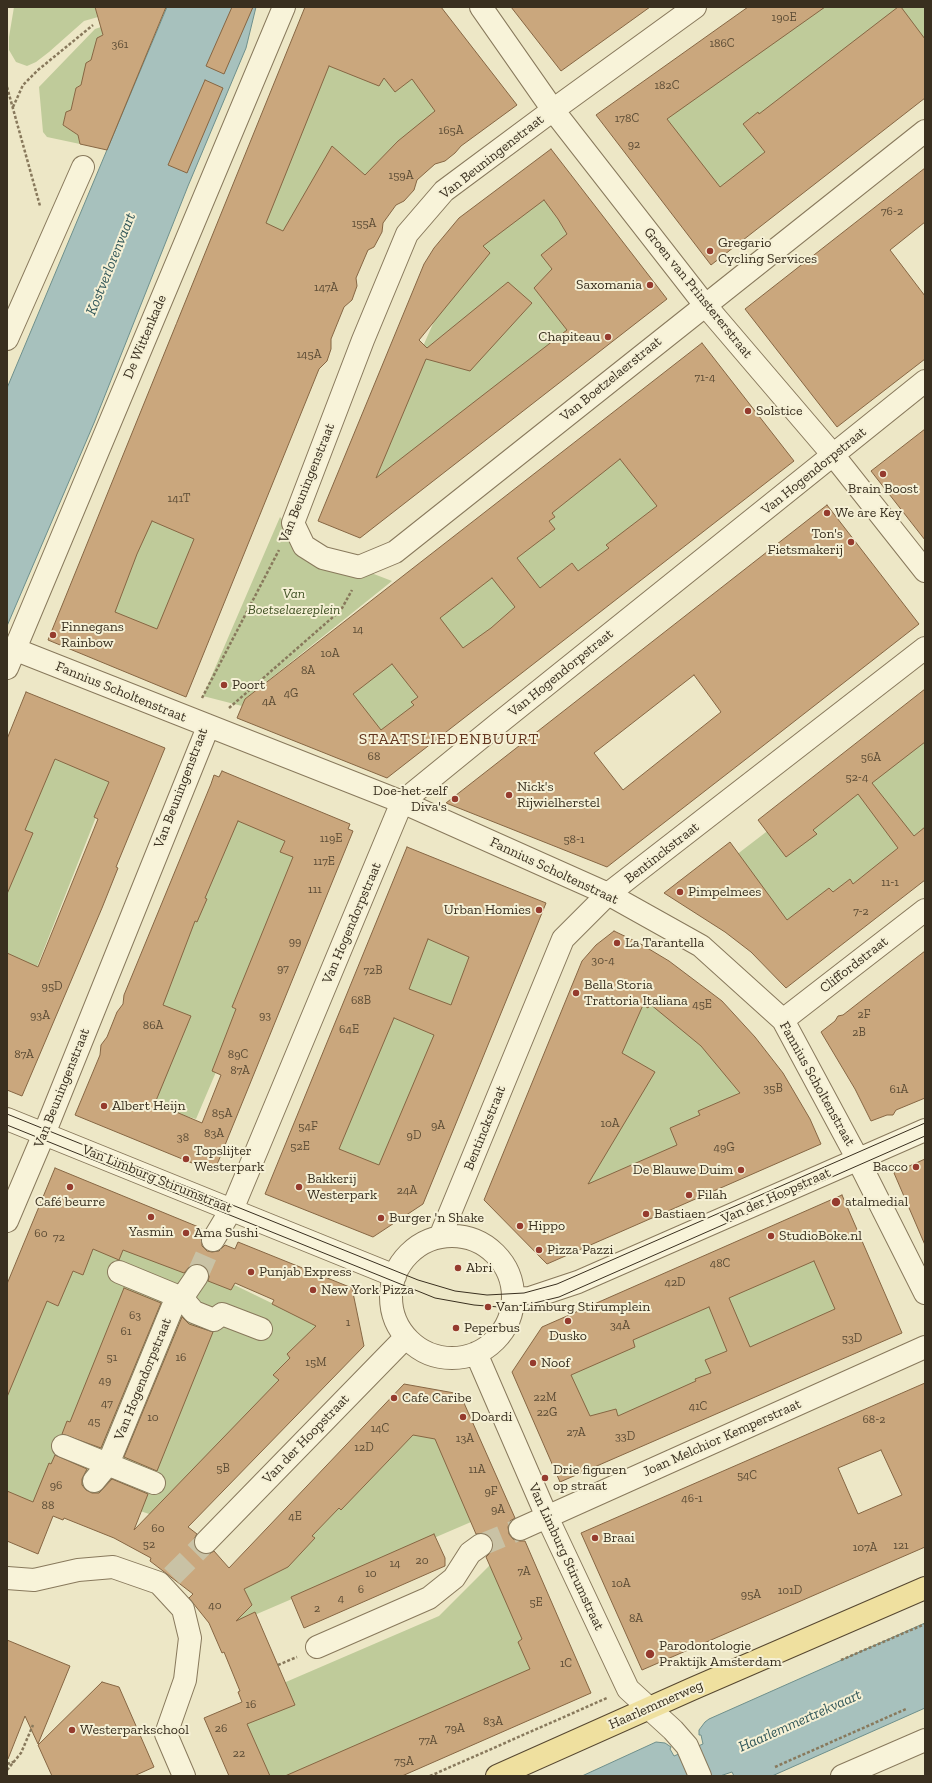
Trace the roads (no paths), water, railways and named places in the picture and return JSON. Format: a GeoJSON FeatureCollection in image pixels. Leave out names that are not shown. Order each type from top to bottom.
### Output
{"type":"FeatureCollection","features":[{"type":"Feature","properties":{"kind":"main road","name":"Haarlemmerweg"},"geometry":{"type":"LineString","coordinates":[[497,1776],[925,1588]]}},
{"type":"Feature","properties":{"kind":"street","name":"De Wittenkade"},"geometry":{"type":"LineString","coordinates":[[11,659],[284,7]]}},
{"type":"Feature","properties":{"kind":"street","name":"Groen van Prinstererstraat"},"geometry":{"type":"LineString","coordinates":[[481,7],[553,110],[705,305],[834,456],[925,571]]}},
{"type":"Feature","properties":{"kind":"street","name":"Van Beuningenstraat"},"geometry":{"type":"LineString","coordinates":[[359,567],[323,558],[304,546],[293,523],[363,340],[407,234],[444,191],[695,7]]}},
{"type":"Feature","properties":{"kind":"street","name":"Van Boetzelaerstraat"},"geometry":{"type":"LineString","coordinates":[[359,567],[395,552],[925,131]]}},
{"type":"Feature","properties":{"kind":"street"},"geometry":{"type":"LineString","coordinates":[[7,339],[83,167]]}},
{"type":"Feature","properties":{"kind":"street","name":"Van Hogendorpstraat"},"geometry":{"type":"LineString","coordinates":[[213,1240],[232,1210],[402,802],[834,456],[925,381]]}},
{"type":"Feature","properties":{"kind":"street","name":"Bentinckstraat"},"geometry":{"type":"LineString","coordinates":[[440,1237],[563,939],[608,894],[925,648]]}},
{"type":"Feature","properties":{"kind":"street","name":"Fannius Scholtenstraat"},"geometry":{"type":"LineString","coordinates":[[11,659],[208,726],[402,802],[608,894],[700,946],[783,1020],[925,1293]]}},
{"type":"Feature","properties":{"kind":"street","name":"Van Beuningenstraat"},"geometry":{"type":"LineString","coordinates":[[7,1221],[44,1134],[208,726]]}},
{"type":"Feature","properties":{"kind":"street","name":"Cliffordstraat"},"geometry":{"type":"LineString","coordinates":[[783,1020],[925,910]]}},
{"type":"Feature","properties":{"kind":"street","name":"Van Limburg Stirumstraat"},"geometry":{"type":"LineString","coordinates":[[7,1119],[395,1276]]}},
{"type":"Feature","properties":{"kind":"street","name":"Van der Hoopstraat"},"geometry":{"type":"LineString","coordinates":[[513,1299],[530,1298],[578,1282],[925,1130]]}},
{"type":"Feature","properties":{"kind":"street"},"geometry":{"type":"LineString","coordinates":[[440,1237],[462,1237],[482,1244],[499,1258],[510,1276],[513,1299],[511,1314],[503,1330],[491,1343],[476,1353],[458,1358],[438,1356],[420,1349],[406,1337],[398,1325],[393,1311],[391,1297],[395,1276],[401,1263],[412,1251],[425,1242],[440,1237]]}},
{"type":"Feature","properties":{"kind":"street","name":"Van Hogendorpstraat"},"geometry":{"type":"LineString","coordinates":[[119,1272],[182,1298],[194,1312],[214,1320],[222,1314],[262,1329]]}},
{"type":"Feature","properties":{"kind":"street","name":"Van Hogendorpstraat"},"geometry":{"type":"LineString","coordinates":[[94,1481],[108,1464],[173,1306],[182,1298],[197,1276]]}},
{"type":"Feature","properties":{"kind":"street","name":"Van der Hoopstraat"},"geometry":{"type":"LineString","coordinates":[[206,1542],[406,1337]]}},
{"type":"Feature","properties":{"kind":"street","name":"Joan Melchior Kemperstraat"},"geometry":{"type":"LineString","coordinates":[[520,1529],[925,1347]]}},
{"type":"Feature","properties":{"kind":"street","name":"Van Limburg Stirumstraat"},"geometry":{"type":"LineString","coordinates":[[476,1353],[547,1517],[628,1689],[673,1730],[687,1746],[700,1776]]}},
{"type":"Feature","properties":{"kind":"street"},"geometry":{"type":"LineString","coordinates":[[63,1446],[154,1483]]}},
{"type":"Feature","properties":{"kind":"street"},"geometry":{"type":"LineString","coordinates":[[317,1647],[429,1598],[454,1578],[470,1553],[481,1545]]}},
{"type":"Feature","properties":{"kind":"street"},"geometry":{"type":"LineString","coordinates":[[7,1578],[34,1580],[78,1570],[113,1567],[166,1579],[183,1609],[190,1638],[185,1680],[166,1734],[184,1776]]}},
{"type":"Feature","properties":{"kind":"street"},"geometry":{"type":"LineString","coordinates":[[842,1776],[925,1740]]}},
{"type":"Feature","properties":{"kind":"water","name":"Kostverlorenvaart"},"geometry":{"type":"Polygon","coordinates":[[[167,7],[256,7],[246,48],[188,186],[94,423],[7,626],[7,388],[167,7]]]}},
{"type":"Feature","properties":{"kind":"water","name":"Haarlemmertrekvaart"},"geometry":{"type":"Polygon","coordinates":[[[925,1623],[925,1708],[772,1776],[734,1776],[732,1772],[720,1776],[582,1776],[656,1742],[665,1743],[671,1747],[670,1749],[674,1756],[703,1744],[701,1735],[699,1735],[699,1730],[709,1719],[925,1623]]]}},
{"type":"Feature","properties":{"kind":"tunnel"},"geometry":{"type":"LineString","coordinates":[[197,1276],[213,1240]]}},
{"type":"Feature","properties":{"kind":"tunnel"},"geometry":{"type":"LineString","coordinates":[[481,1545],[520,1529]]}},
{"type":"Feature","properties":{"kind":"tunnel"},"geometry":{"type":"LineString","coordinates":[[172,1576],[206,1542]]}},
{"type":"Feature","properties":{"kind":"tram line"},"geometry":{"type":"LineString","coordinates":[[7,1114],[418,1280],[455,1291],[487,1295],[524,1293],[557,1284],[925,1123]]}},
{"type":"Feature","properties":{"kind":"tram line"},"geometry":{"type":"LineString","coordinates":[[7,1125],[435,1298],[474,1305],[499,1307],[526,1305],[559,1297],[925,1136]]}},
{"type":"Feature","properties":{"kind":"place","name":"Gregario Cycling Services"},"geometry":{"type":"Point","coordinates":[710,251]}},
{"type":"Feature","properties":{"kind":"place","name":"Saxomania"},"geometry":{"type":"Point","coordinates":[650,285]}},
{"type":"Feature","properties":{"kind":"place","name":"Chapiteau"},"geometry":{"type":"Point","coordinates":[608,337]}},
{"type":"Feature","properties":{"kind":"place","name":"Solstice"},"geometry":{"type":"Point","coordinates":[748,411]}},
{"type":"Feature","properties":{"kind":"place","name":"Brain Boost"},"geometry":{"type":"Point","coordinates":[883,474]}},
{"type":"Feature","properties":{"kind":"place","name":"We are Key"},"geometry":{"type":"Point","coordinates":[827,513]}},
{"type":"Feature","properties":{"kind":"place","name":"Ton's Fietsmakerij"},"geometry":{"type":"Point","coordinates":[851,542]}},
{"type":"Feature","properties":{"kind":"place","name":"Finnegans Rainbow"},"geometry":{"type":"Point","coordinates":[53,635]}},
{"type":"Feature","properties":{"kind":"place","name":"Poort"},"geometry":{"type":"Point","coordinates":[224,685]}},
{"type":"Feature","properties":{"kind":"place","name":"Nick's Rijwielherstel"},"geometry":{"type":"Point","coordinates":[509,795]}},
{"type":"Feature","properties":{"kind":"place","name":"Doe-het-zelf Diva's"},"geometry":{"type":"Point","coordinates":[455,799]}},
{"type":"Feature","properties":{"kind":"place","name":"Pimpelmees"},"geometry":{"type":"Point","coordinates":[680,892]}},
{"type":"Feature","properties":{"kind":"place","name":"Urban Homies"},"geometry":{"type":"Point","coordinates":[539,910]}},
{"type":"Feature","properties":{"kind":"place","name":"La Tarantella"},"geometry":{"type":"Point","coordinates":[617,943]}},
{"type":"Feature","properties":{"kind":"place","name":"Bella Storia Trattoria Italiana"},"geometry":{"type":"Point","coordinates":[576,993]}},
{"type":"Feature","properties":{"kind":"place","name":"Albert Heijn"},"geometry":{"type":"Point","coordinates":[104,1106]}},
{"type":"Feature","properties":{"kind":"place","name":"Topslijter Westerpark"},"geometry":{"type":"Point","coordinates":[186,1159]}},
{"type":"Feature","properties":{"kind":"place","name":"Bacco"},"geometry":{"type":"Point","coordinates":[916,1167]}},
{"type":"Feature","properties":{"kind":"place","name":"De Blauwe Duim"},"geometry":{"type":"Point","coordinates":[741,1170]}},
{"type":"Feature","properties":{"kind":"place","name":"Café beurre"},"geometry":{"type":"Point","coordinates":[70,1187]}},
{"type":"Feature","properties":{"kind":"place","name":"Bakkerij Westerpark"},"geometry":{"type":"Point","coordinates":[299,1187]}},
{"type":"Feature","properties":{"kind":"place","name":"Filah"},"geometry":{"type":"Point","coordinates":[689,1195]}},
{"type":"Feature","properties":{"kind":"place","name":"atalmedial"},"geometry":{"type":"Point","coordinates":[836,1202]}},
{"type":"Feature","properties":{"kind":"place","name":"Bastiaen"},"geometry":{"type":"Point","coordinates":[646,1214]}},
{"type":"Feature","properties":{"kind":"place","name":"Yasmin"},"geometry":{"type":"Point","coordinates":[151,1217]}},
{"type":"Feature","properties":{"kind":"place","name":"Burger 'n Shake"},"geometry":{"type":"Point","coordinates":[381,1218]}},
{"type":"Feature","properties":{"kind":"place","name":"Hippo"},"geometry":{"type":"Point","coordinates":[520,1226]}},
{"type":"Feature","properties":{"kind":"place","name":"Ama Sushi"},"geometry":{"type":"Point","coordinates":[186,1233]}},
{"type":"Feature","properties":{"kind":"place","name":"StudioBoke.nl"},"geometry":{"type":"Point","coordinates":[771,1236]}},
{"type":"Feature","properties":{"kind":"place","name":"Pizza Pazzi"},"geometry":{"type":"Point","coordinates":[539,1250]}},
{"type":"Feature","properties":{"kind":"place","name":"Abri"},"geometry":{"type":"Point","coordinates":[458,1268]}},
{"type":"Feature","properties":{"kind":"place","name":"Punjab Express"},"geometry":{"type":"Point","coordinates":[251,1272]}},
{"type":"Feature","properties":{"kind":"place","name":"New York Pizza"},"geometry":{"type":"Point","coordinates":[313,1290]}},
{"type":"Feature","properties":{"kind":"place","name":"Van Limburg Stirumplein"},"geometry":{"type":"Point","coordinates":[488,1307]}},
{"type":"Feature","properties":{"kind":"place","name":"Dusko"},"geometry":{"type":"Point","coordinates":[568,1321]}},
{"type":"Feature","properties":{"kind":"place","name":"Peperbus"},"geometry":{"type":"Point","coordinates":[456,1328]}},
{"type":"Feature","properties":{"kind":"place","name":"Noof"},"geometry":{"type":"Point","coordinates":[533,1363]}},
{"type":"Feature","properties":{"kind":"place","name":"Cafe Caribe"},"geometry":{"type":"Point","coordinates":[394,1398]}},
{"type":"Feature","properties":{"kind":"place","name":"Doardi"},"geometry":{"type":"Point","coordinates":[463,1417]}},
{"type":"Feature","properties":{"kind":"place","name":"Drie figuren op straat"},"geometry":{"type":"Point","coordinates":[545,1478]}},
{"type":"Feature","properties":{"kind":"place","name":"Braai"},"geometry":{"type":"Point","coordinates":[595,1538]}},
{"type":"Feature","properties":{"kind":"place","name":"Parodontologie Praktijk Amsterdam"},"geometry":{"type":"Point","coordinates":[650,1654]}},
{"type":"Feature","properties":{"kind":"place","name":"Westerparkschool"},"geometry":{"type":"Point","coordinates":[72,1730]}},
{"type":"Feature","properties":{"kind":"district","name":"STAATSLIEDENBUURT"},"geometry":{"type":"Point","coordinates":[449,739]}},
{"type":"Feature","properties":{"kind":"park label","name":"Van Boetselaereplein"},"geometry":{"type":"Point","coordinates":[294,602]}}]}
